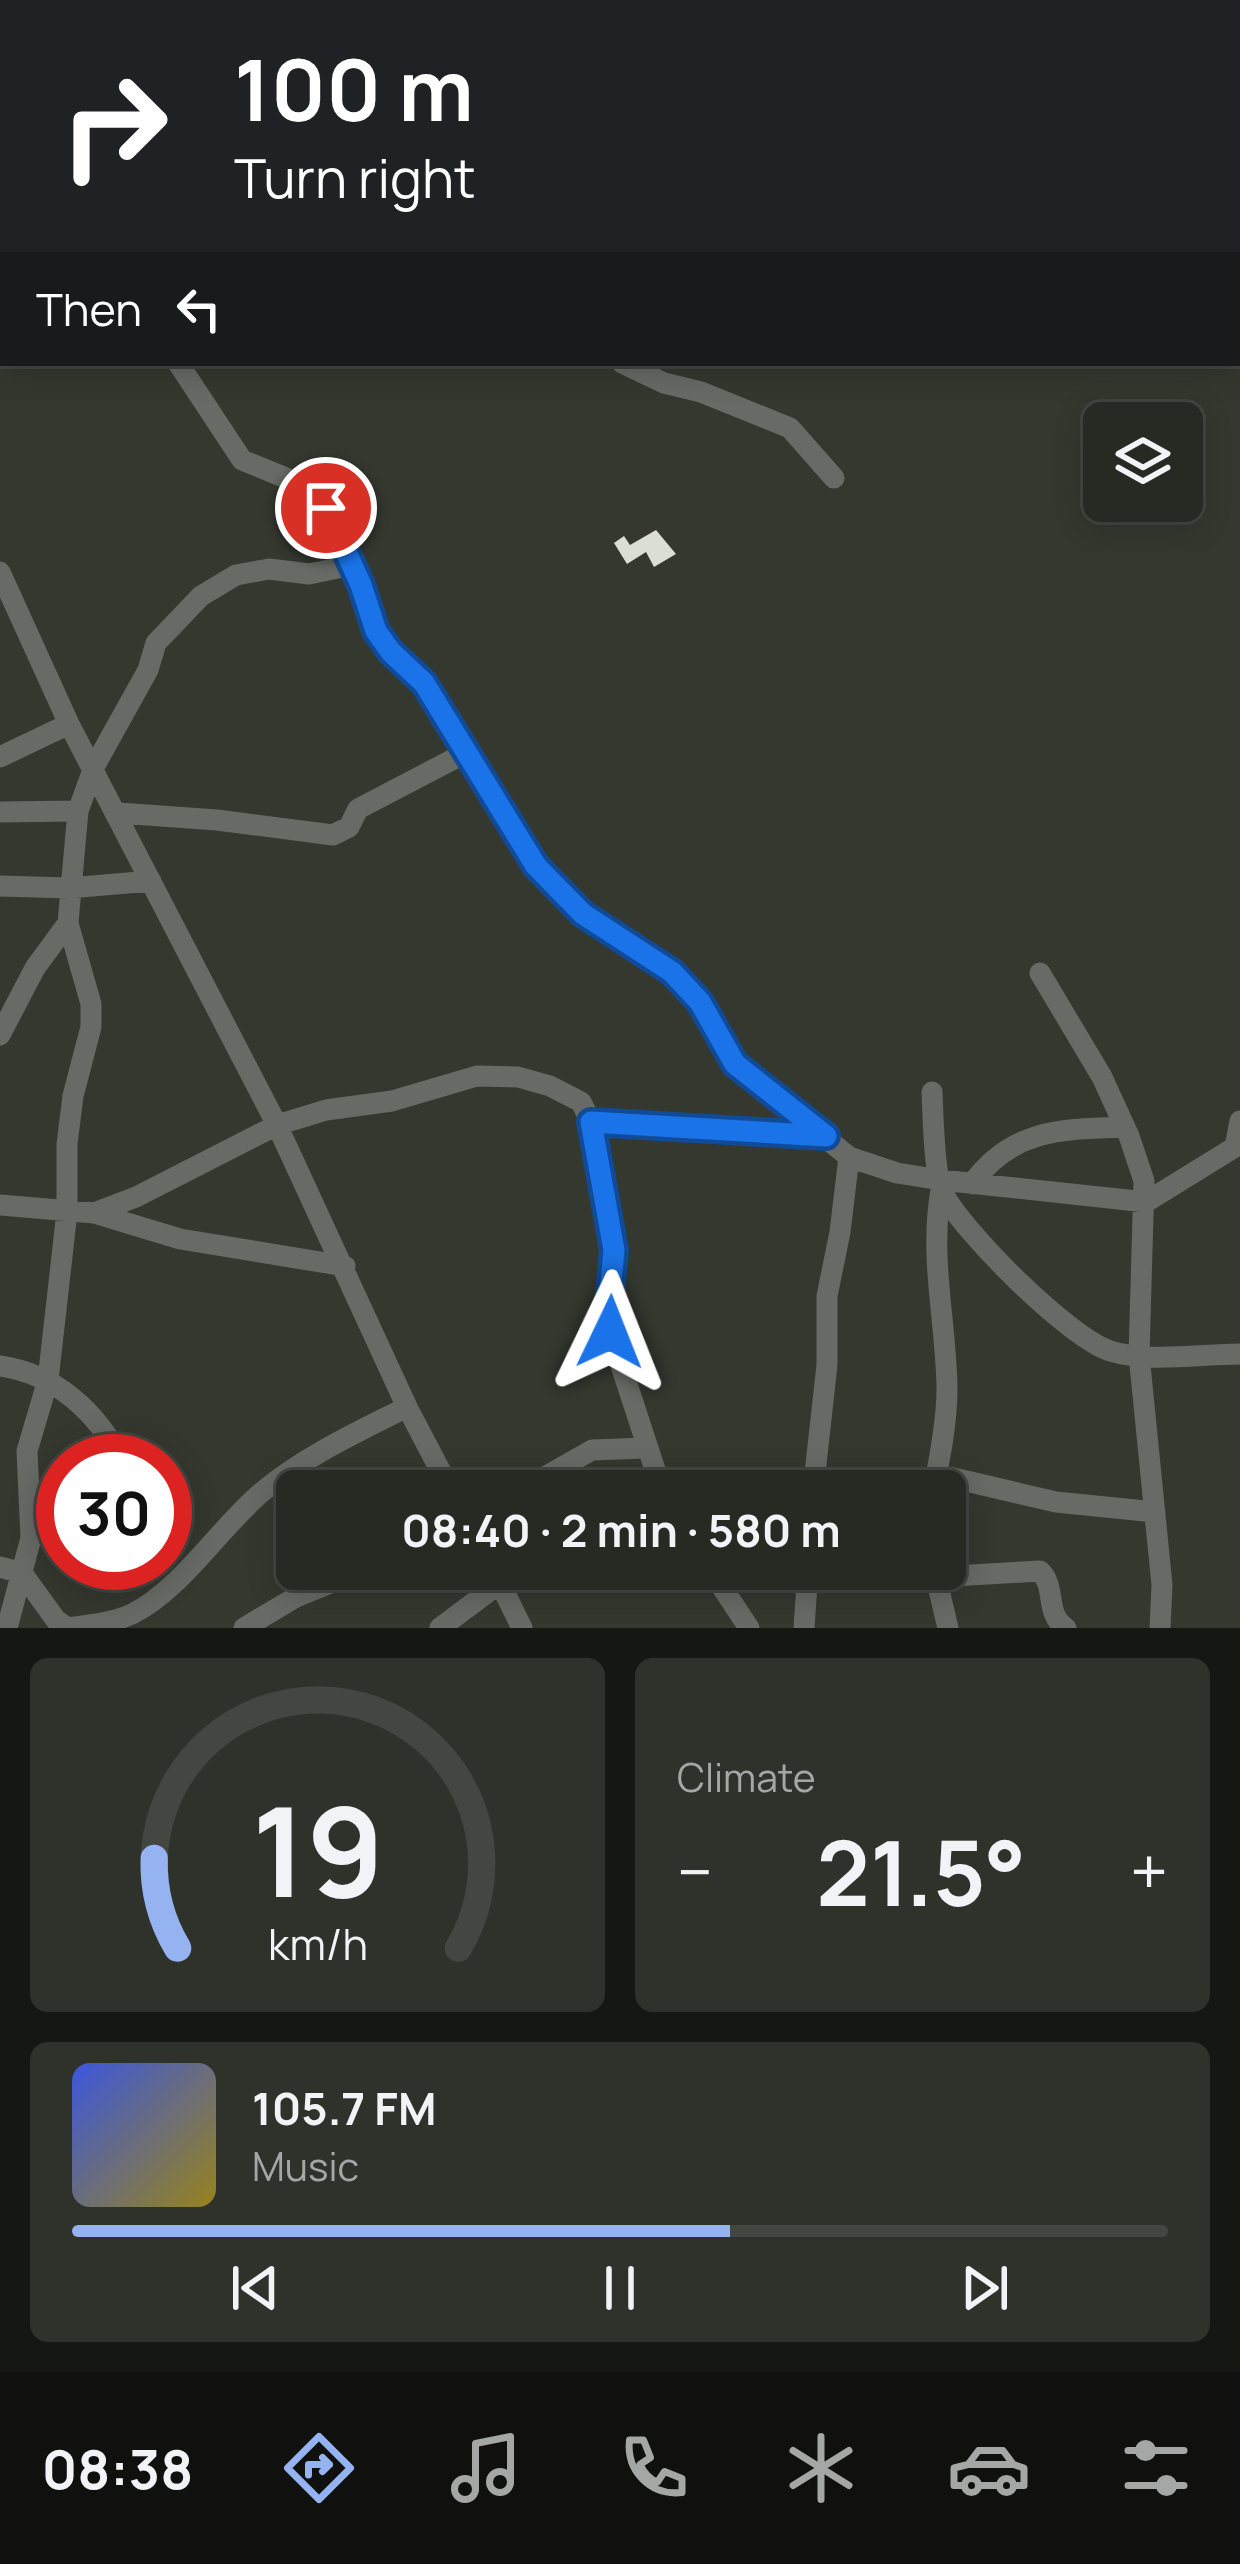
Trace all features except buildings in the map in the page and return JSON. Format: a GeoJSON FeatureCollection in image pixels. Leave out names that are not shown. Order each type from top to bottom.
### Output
{"type":"FeatureCollection","features":[{"type":"Feature","properties":{"kind":"street"},"geometry":{"type":"LineString","coordinates":[[180,366],[242,460],[303,485],[326,508],[376,631],[424,683],[536,866],[583,914],[672,972],[700,1002],[735,1064],[849,1157],[941,1185],[1145,1202],[1238,1145],[1240,1121]]}},
{"type":"Feature","properties":{"kind":"street"},"geometry":{"type":"LineString","coordinates":[[628,366],[790,428],[835,478]]}},
{"type":"Feature","properties":{"kind":"street"},"geometry":{"type":"LineString","coordinates":[[8,1628],[11,1570],[31,1538],[27,1451],[48,1380],[67,1212],[68,1144],[91,1028],[92,1004],[68,923],[78,811],[94,767],[148,670],[157,643],[201,596],[236,574],[268,568],[309,574],[352,566]]}},
{"type":"Feature","properties":{"kind":"street"},"geometry":{"type":"LineString","coordinates":[[0,572],[69,724],[277,1125],[440,1470]]}},
{"type":"Feature","properties":{"kind":"street"},"geometry":{"type":"LineString","coordinates":[[0,758],[69,724]]}},
{"type":"Feature","properties":{"kind":"street"},"geometry":{"type":"LineString","coordinates":[[118,813],[333,835],[349,826],[358,809],[467,752]]}},
{"type":"Feature","properties":{"kind":"street"},"geometry":{"type":"LineString","coordinates":[[0,812],[78,811]]}},
{"type":"Feature","properties":{"kind":"street"},"geometry":{"type":"LineString","coordinates":[[0,886],[70,888],[151,880]]}},
{"type":"Feature","properties":{"kind":"street"},"geometry":{"type":"LineString","coordinates":[[0,1035],[35,968],[68,923]]}},
{"type":"Feature","properties":{"kind":"street"},"geometry":{"type":"LineString","coordinates":[[1040,973],[1102,1077],[1144,1181],[1139,1355],[1163,1597],[1160,1628]]}},
{"type":"Feature","properties":{"kind":"street"},"geometry":{"type":"LineString","coordinates":[[94,1213],[136,1197],[277,1125],[326,1110],[392,1101],[477,1076],[518,1077],[550,1086],[581,1102],[591,1122],[614,1250],[610,1332],[654,1470]]}},
{"type":"Feature","properties":{"kind":"street"},"geometry":{"type":"LineString","coordinates":[[932,1092],[941,1185],[935,1279],[946,1388],[936,1470]]}},
{"type":"Feature","properties":{"kind":"street"},"geometry":{"type":"LineString","coordinates":[[591,1122],[826,1136]]}},
{"type":"Feature","properties":{"kind":"street"},"geometry":{"type":"LineString","coordinates":[[972,1184],[1000,1151],[1018,1143],[1073,1129],[1125,1127]]}},
{"type":"Feature","properties":{"kind":"street"},"geometry":{"type":"LineString","coordinates":[[815,1470],[827,1365],[827,1296],[849,1157]]}},
{"type":"Feature","properties":{"kind":"street"},"geometry":{"type":"LineString","coordinates":[[941,1185],[1012,1275],[1110,1351],[1240,1354]]}},
{"type":"Feature","properties":{"kind":"street"},"geometry":{"type":"LineString","coordinates":[[0,1205],[94,1213],[180,1239],[345,1266]]}},
{"type":"Feature","properties":{"kind":"street"},"geometry":{"type":"LineString","coordinates":[[0,1366],[48,1380],[108,1434]]}},
{"type":"Feature","properties":{"kind":"street"},"geometry":{"type":"LineString","coordinates":[[192,1550],[296,1466],[407,1407]]}},
{"type":"Feature","properties":{"kind":"street"},"geometry":{"type":"LineString","coordinates":[[557,1470],[592,1450],[646,1448]]}},
{"type":"Feature","properties":{"kind":"street"},"geometry":{"type":"LineString","coordinates":[[966,1487],[1155,1512]]}},
{"type":"Feature","properties":{"kind":"street"},"geometry":{"type":"LineString","coordinates":[[11,1570],[68,1628],[132,1614],[152,1590]]}},
{"type":"Feature","properties":{"kind":"street"},"geometry":{"type":"LineString","coordinates":[[966,1572],[1040,1571],[1047,1578],[1054,1616],[1066,1628]]}},
{"type":"Feature","properties":{"kind":"street"},"geometry":{"type":"LineString","coordinates":[[244,1628],[313,1590]]}},
{"type":"Feature","properties":{"kind":"street"},"geometry":{"type":"LineString","coordinates":[[440,1628],[481,1590]]}},
{"type":"Feature","properties":{"kind":"street"},"geometry":{"type":"LineString","coordinates":[[503,1590],[522,1628]]}},
{"type":"Feature","properties":{"kind":"street"},"geometry":{"type":"LineString","coordinates":[[724,1590],[749,1628]]}},
{"type":"Feature","properties":{"kind":"street"},"geometry":{"type":"LineString","coordinates":[[804,1628],[807,1590]]}},
{"type":"Feature","properties":{"kind":"street"},"geometry":{"type":"LineString","coordinates":[[939,1590],[948,1628]]}},
{"type":"Feature","properties":{"kind":"route"},"geometry":{"type":"LineString","coordinates":[[326,508],[376,631],[446,715],[536,866],[583,914],[672,972],[700,1002],[735,1064],[826,1136],[591,1122],[614,1250],[610,1332]]}}]}
